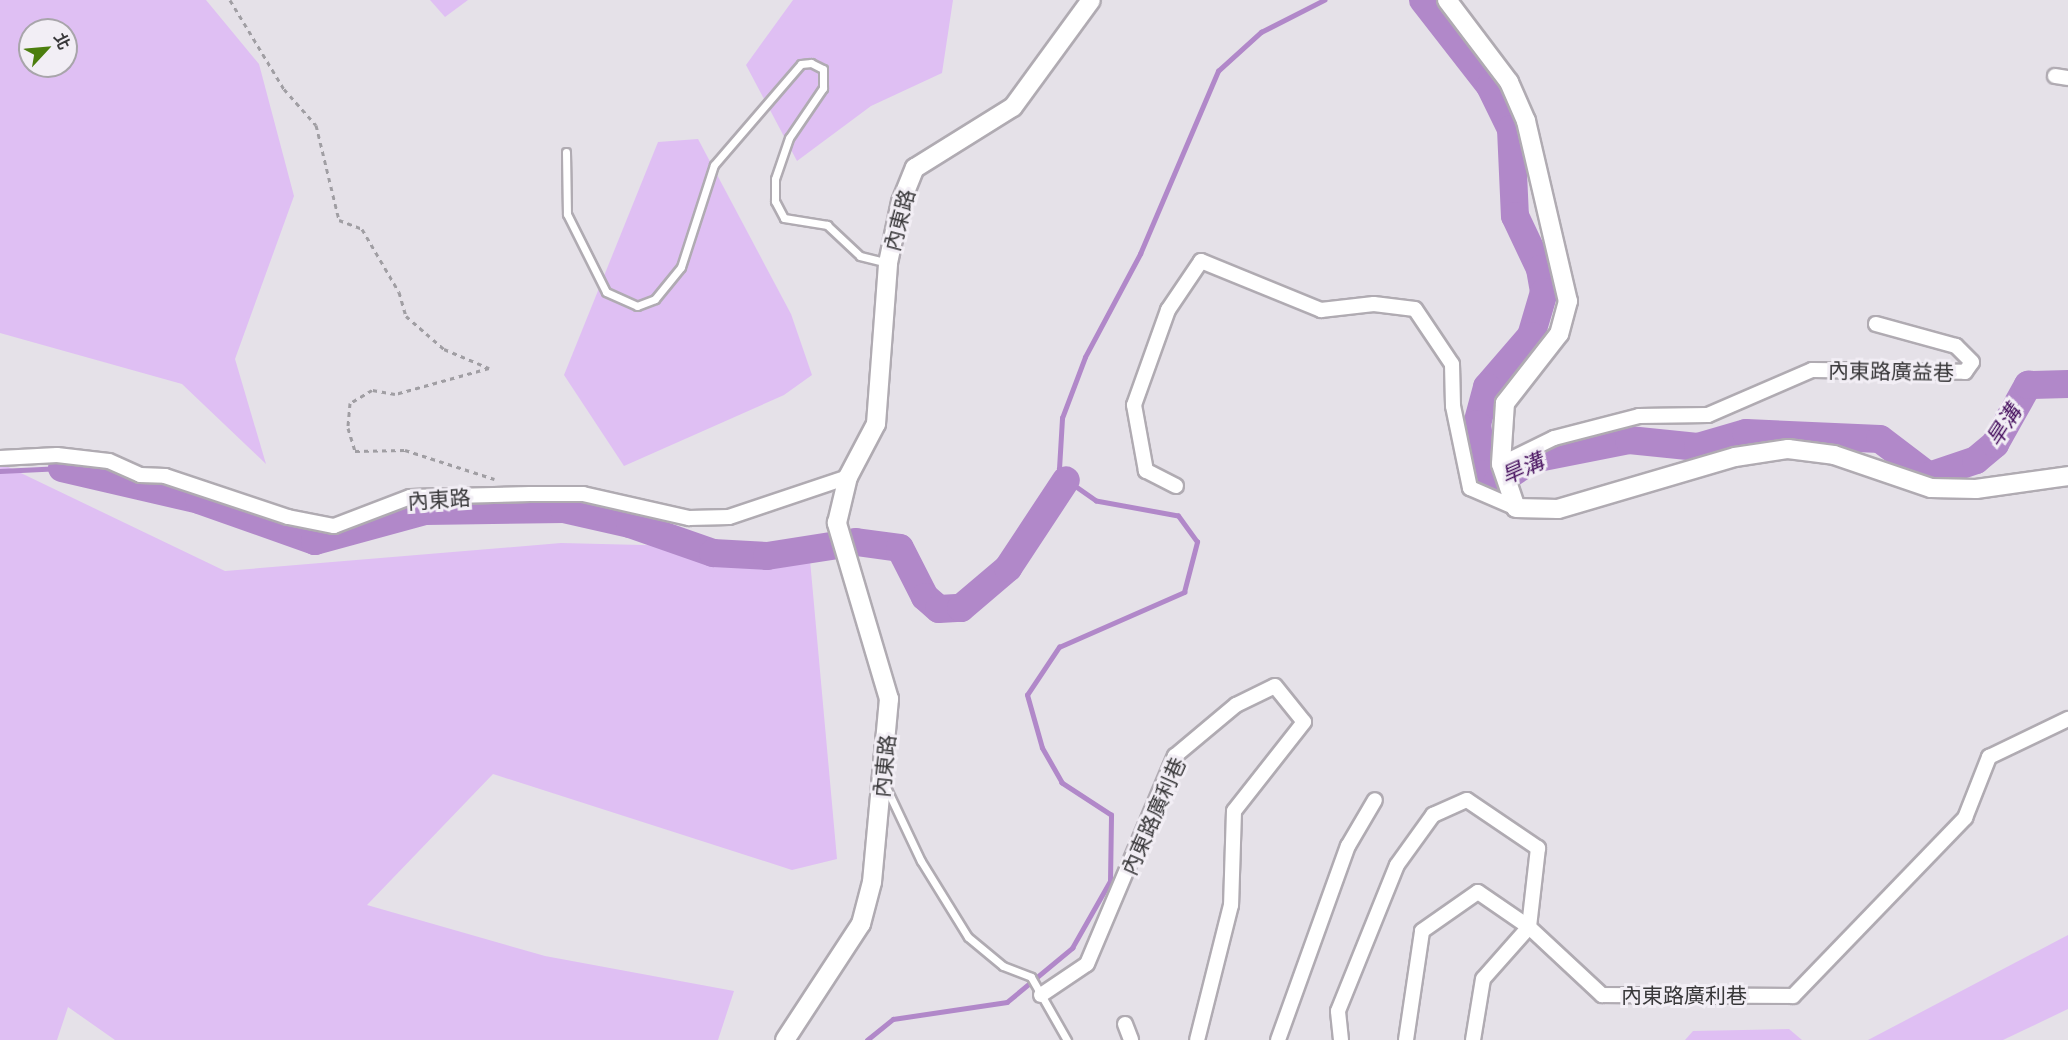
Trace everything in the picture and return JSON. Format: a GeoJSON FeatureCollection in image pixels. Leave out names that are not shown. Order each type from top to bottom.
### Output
{"type":"FeatureCollection","features":[{"type":"Feature","properties":{"kind":"street","name":"內東路"},"geometry":{"type":"LineString","coordinates":[[785,1040],[861,924],[872,882],[889,699],[885,671],[842,551],[838,531],[838,503],[848,477],[876,424],[888,264],[901,202],[915,168],[1013,107],[1091,0]]}},
{"type":"Feature","properties":{"kind":"street"},"geometry":{"type":"LineString","coordinates":[[1447,0],[1509,82],[1526,121],[1568,301],[1559,334],[1505,403],[1501,464],[1516,508]]}},
{"type":"Feature","properties":{"kind":"street"},"geometry":{"type":"LineString","coordinates":[[1176,486],[1146,471],[1134,405],[1168,310],[1201,261],[1321,310],[1374,304],[1420,313],[1452,364],[1452,406],[1466,478],[1478,496],[1516,508],[1558,509],[1735,457],[1788,449],[1834,455],[1931,488],[1976,489],[2068,476]]}},
{"type":"Feature","properties":{"kind":"street","name":"內東路廣益巷"},"geometry":{"type":"LineString","coordinates":[[1501,464],[1554,438],[1640,416],[1708,415],[1812,370],[1965,372],[1972,362],[1956,346],[1876,324]]}},
{"type":"Feature","properties":{"kind":"street","name":"內東路"},"geometry":{"type":"LineString","coordinates":[[0,458],[109,461],[140,475],[165,476],[288,517],[334,526],[410,497],[583,494],[689,518],[729,517],[848,477]]}},
{"type":"Feature","properties":{"kind":"street","name":"內東路廣利巷"},"geometry":{"type":"LineString","coordinates":[[1041,995],[1088,964],[1175,756],[1236,705],[1275,686],[1304,722],[1234,810],[1231,905],[1197,1040]]}},
{"type":"Feature","properties":{"kind":"street","name":"內東路廣利巷"},"geometry":{"type":"LineString","coordinates":[[1406,1040],[1422,931],[1478,892],[1529,927],[1602,995],[1793,996],[1965,818],[1989,757],[2068,719]]}},
{"type":"Feature","properties":{"kind":"street"},"geometry":{"type":"LineString","coordinates":[[1278,1040],[1348,846],[1375,800]]}},
{"type":"Feature","properties":{"kind":"street"},"geometry":{"type":"LineString","coordinates":[[1341,1040],[1338,1011],[1397,866],[1442,809],[1467,800],[1538,848],[1529,927],[1483,979],[1473,1040]]}},
{"type":"Feature","properties":{"kind":"street"},"geometry":{"type":"LineString","coordinates":[[1125,1024],[1131,1040]]}},
{"type":"Feature","properties":{"kind":"lane"},"geometry":{"type":"LineString","coordinates":[[566,152],[567,214],[606,292],[637,306],[655,299],[681,267],[714,165],[801,64],[811,63],[823,69],[823,88],[789,138],[775,179],[775,201],[784,218],[827,225],[860,256],[888,264]]}},
{"type":"Feature","properties":{"kind":"lane"},"geometry":{"type":"LineString","coordinates":[[883,781],[921,861],[968,937],[1003,966],[1031,976],[1067,1040]]}},
{"type":"Feature","properties":{"kind":"path"},"geometry":{"type":"LineString","coordinates":[[230,0],[284,89],[316,125],[339,220],[362,229],[406,316],[444,349],[489,368],[396,394],[372,390],[350,403],[348,428],[355,451],[429,455],[498,480],[508,496]]}},
{"type":"Feature","properties":{"kind":"shaded area"},"geometry":{"type":"Polygon","coordinates":[[[0,0],[206,0],[259,64],[294,196],[235,359],[266,464],[182,384],[0,333],[0,0]]]}},
{"type":"Feature","properties":{"kind":"shaded area"},"geometry":{"type":"Polygon","coordinates":[[[430,0],[468,0],[445,17],[430,0]]]}},
{"type":"Feature","properties":{"kind":"shaded area"},"geometry":{"type":"Polygon","coordinates":[[[793,0],[953,0],[942,73],[871,106],[797,161],[746,65],[793,0]]]}},
{"type":"Feature","properties":{"kind":"shaded area"},"geometry":{"type":"Polygon","coordinates":[[[698,139],[791,314],[812,375],[784,395],[624,466],[564,375],[658,142],[698,139]]]}},
{"type":"Feature","properties":{"kind":"shaded area"},"geometry":{"type":"Polygon","coordinates":[[[0,463],[225,571],[561,543],[809,549],[837,859],[792,870],[493,774],[367,905],[545,956],[734,991],[718,1040],[115,1040],[68,1007],[57,1040],[0,1040],[0,463]]]}},
{"type":"Feature","properties":{"kind":"shaded area"},"geometry":{"type":"Polygon","coordinates":[[[2068,935],[2068,1009],[2003,1040],[1868,1040],[2068,935]]]}},
{"type":"Feature","properties":{"kind":"shaded area"},"geometry":{"type":"Polygon","coordinates":[[[1789,1029],[1802,1040],[1685,1040],[1693,1031],[1789,1029]]]}},
{"type":"Feature","properties":{"kind":"waterway"},"geometry":{"type":"LineString","coordinates":[[867,1040],[893,1019],[1007,1002],[1072,948],[1110,881],[1111,815],[1062,783],[1042,748],[1027,695],[1059,647],[1184,592],[1197,542],[1178,516],[1096,501],[1066,480],[1059,469],[1062,418],[1085,357],[1140,254],[1218,71],[1261,32],[1324,0]]}},
{"type":"Feature","properties":{"kind":"waterway","name":"旱溝"},"geometry":{"type":"LineString","coordinates":[[1423,0],[1490,86],[1511,129],[1515,216],[1540,269],[1544,292],[1531,336],[1487,387],[1477,424],[1484,474],[1497,483],[1533,459],[1629,440],[1698,447],[1746,433],[1880,439],[1929,476],[1976,460],[1995,444],[2028,385],[2068,384]]}},
{"type":"Feature","properties":{"kind":"waterway"},"geometry":{"type":"LineString","coordinates":[[0,471],[62,468]]}},
{"type":"Feature","properties":{"kind":"waterway"},"geometry":{"type":"LineString","coordinates":[[62,468],[199,500],[315,541],[425,511],[564,509],[630,524],[713,553],[767,556],[856,542],[900,548],[925,597],[939,609],[961,608],[1008,568],[1066,480]]}}]}
